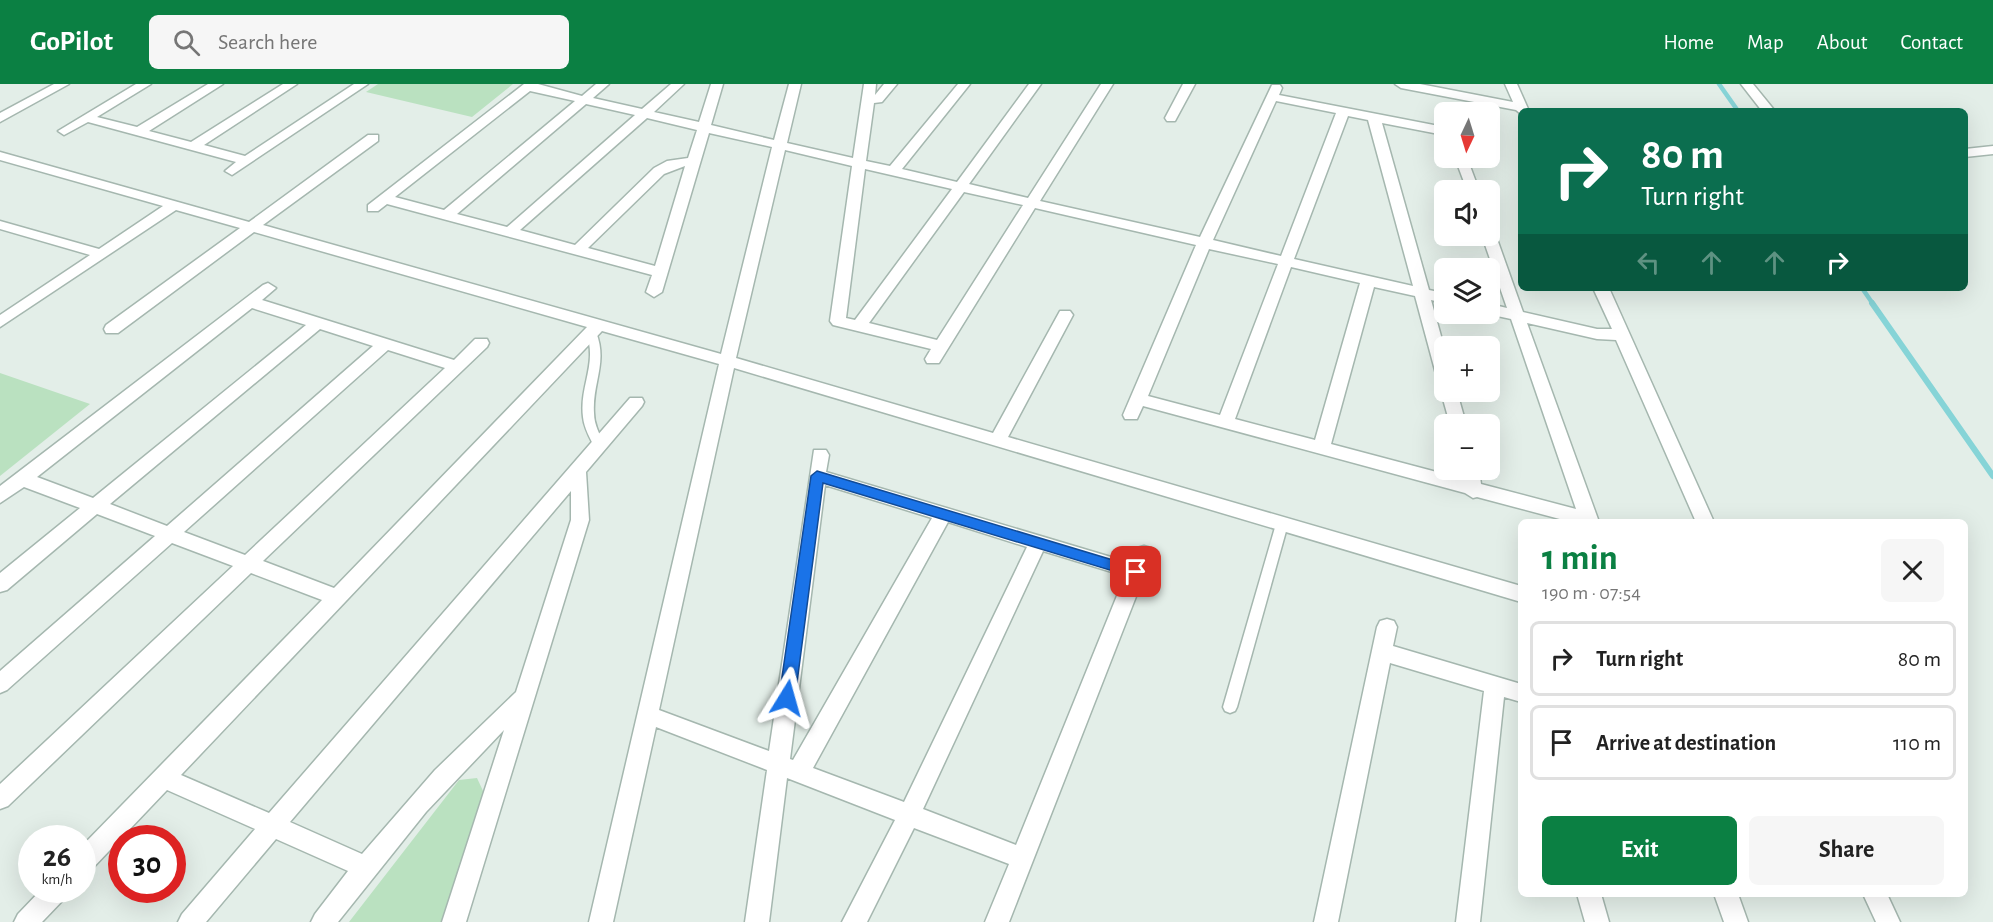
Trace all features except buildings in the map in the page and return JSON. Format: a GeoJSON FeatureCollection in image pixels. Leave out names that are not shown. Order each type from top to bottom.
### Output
{"type":"FeatureCollection","features":[{"type":"Feature","properties":{"kind":"street"},"geometry":{"type":"LineString","coordinates":[[0,118],[63,84]]}},
{"type":"Feature","properties":{"kind":"street"},"geometry":{"type":"LineString","coordinates":[[64,131],[145,84]]}},
{"type":"Feature","properties":{"kind":"street"},"geometry":{"type":"LineString","coordinates":[[138,132],[217,84]]}},
{"type":"Feature","properties":{"kind":"street"},"geometry":{"type":"LineString","coordinates":[[194,146],[291,84]]}},
{"type":"Feature","properties":{"kind":"street"},"geometry":{"type":"LineString","coordinates":[[232,171],[362,84]]}},
{"type":"Feature","properties":{"kind":"street"},"geometry":{"type":"LineString","coordinates":[[447,215],[603,84]]}},
{"type":"Feature","properties":{"kind":"street"},"geometry":{"type":"LineString","coordinates":[[510,232],[678,84]]}},
{"type":"Feature","properties":{"kind":"street"},"geometry":{"type":"LineString","coordinates":[[654,292],[717,84]]}},
{"type":"Feature","properties":{"kind":"street"},"geometry":{"type":"LineString","coordinates":[[601,922],[728,361],[795,84]]}},
{"type":"Feature","properties":{"kind":"street"},"geometry":{"type":"LineString","coordinates":[[870,84],[838,321],[937,352],[1107,84]]}},
{"type":"Feature","properties":{"kind":"street"},"geometry":{"type":"LineString","coordinates":[[868,99],[878,99],[891,84]]}},
{"type":"Feature","properties":{"kind":"street"},"geometry":{"type":"LineString","coordinates":[[894,170],[964,84]]}},
{"type":"Feature","properties":{"kind":"street"},"geometry":{"type":"LineString","coordinates":[[859,326],[1035,84]]}},
{"type":"Feature","properties":{"kind":"street"},"geometry":{"type":"LineString","coordinates":[[1170,118],[1189,84]]}},
{"type":"Feature","properties":{"kind":"street"},"geometry":{"type":"LineString","coordinates":[[1401,84],[1518,108]]}},
{"type":"Feature","properties":{"kind":"street"},"geometry":{"type":"LineString","coordinates":[[1511,84],[1522,108]]}},
{"type":"Feature","properties":{"kind":"street"},"geometry":{"type":"LineString","coordinates":[[1747,84],[1767,108]]}},
{"type":"Feature","properties":{"kind":"street"},"geometry":{"type":"LineString","coordinates":[[373,208],[530,86],[704,129],[860,162],[1434,296]]}},
{"type":"Feature","properties":{"kind":"street"},"geometry":{"type":"LineString","coordinates":[[1434,129],[1343,111],[1274,93],[1205,242],[1135,407],[1225,423],[1582,519]]}},
{"type":"Feature","properties":{"kind":"street"},"geometry":{"type":"LineString","coordinates":[[1225,423],[1343,111]]}},
{"type":"Feature","properties":{"kind":"street"},"geometry":{"type":"LineString","coordinates":[[1374,117],[1434,337]]}},
{"type":"Feature","properties":{"kind":"street"},"geometry":{"type":"LineString","coordinates":[[87,118],[247,161]]}},
{"type":"Feature","properties":{"kind":"street"},"geometry":{"type":"LineString","coordinates":[[112,329],[373,138]]}},
{"type":"Feature","properties":{"kind":"street"},"geometry":{"type":"LineString","coordinates":[[1968,153],[1993,150]]}},
{"type":"Feature","properties":{"kind":"street"},"geometry":{"type":"LineString","coordinates":[[0,156],[595,328],[728,361],[1518,593]]}},
{"type":"Feature","properties":{"kind":"street"},"geometry":{"type":"LineString","coordinates":[[578,250],[659,171],[672,164],[694,161]]}},
{"type":"Feature","properties":{"kind":"street"},"geometry":{"type":"LineString","coordinates":[[385,199],[660,272]]}},
{"type":"Feature","properties":{"kind":"street"},"geometry":{"type":"LineString","coordinates":[[0,322],[174,205]]}},
{"type":"Feature","properties":{"kind":"street"},"geometry":{"type":"LineString","coordinates":[[0,226],[102,254]]}},
{"type":"Feature","properties":{"kind":"street"},"geometry":{"type":"LineString","coordinates":[[1493,246],[1589,519]]}},
{"type":"Feature","properties":{"kind":"street"},"geometry":{"type":"LineString","coordinates":[[1321,449],[1368,280]]}},
{"type":"Feature","properties":{"kind":"street"},"geometry":{"type":"LineString","coordinates":[[0,496],[268,288]]}},
{"type":"Feature","properties":{"kind":"street"},"geometry":{"type":"LineString","coordinates":[[1602,291],[1703,519]]}},
{"type":"Feature","properties":{"kind":"street"},"geometry":{"type":"LineString","coordinates":[[250,302],[456,366]]}},
{"type":"Feature","properties":{"kind":"street"},"geometry":{"type":"LineString","coordinates":[[1500,312],[1597,334],[1622,335]]}},
{"type":"Feature","properties":{"kind":"street"},"geometry":{"type":"LineString","coordinates":[[998,440],[1065,315]]}},
{"type":"Feature","properties":{"kind":"street"},"geometry":{"type":"LineString","coordinates":[[0,584],[318,323]]}},
{"type":"Feature","properties":{"kind":"street"},"geometry":{"type":"LineString","coordinates":[[96,848],[595,328]]}},
{"type":"Feature","properties":{"kind":"street"},"geometry":{"type":"LineString","coordinates":[[0,799],[481,342]]}},
{"type":"Feature","properties":{"kind":"street"},"geometry":{"type":"LineString","coordinates":[[0,684],[385,344]]}},
{"type":"Feature","properties":{"kind":"street"},"geometry":{"type":"LineString","coordinates":[[190,922],[636,402]]}},
{"type":"Feature","properties":{"kind":"street"},"geometry":{"type":"LineString","coordinates":[[756,922],[788,769],[819,466],[943,514],[1038,543],[1140,563],[997,922]]}},
{"type":"Feature","properties":{"kind":"street"},"geometry":{"type":"LineString","coordinates":[[454,922],[580,520],[581,504],[577,471]]}},
{"type":"Feature","properties":{"kind":"street"},"geometry":{"type":"LineString","coordinates":[[23,479],[337,597]]}},
{"type":"Feature","properties":{"kind":"street"},"geometry":{"type":"LineString","coordinates":[[1472,480],[1473,491]]}},
{"type":"Feature","properties":{"kind":"street"},"geometry":{"type":"LineString","coordinates":[[788,769],[943,514]]}},
{"type":"Feature","properties":{"kind":"street"},"geometry":{"type":"LineString","coordinates":[[855,922],[909,815],[1038,543]]}},
{"type":"Feature","properties":{"kind":"street"},"geometry":{"type":"LineString","coordinates":[[1326,922],[1387,627]]}},
{"type":"Feature","properties":{"kind":"street"},"geometry":{"type":"LineString","coordinates":[[1383,652],[1518,692]]}},
{"type":"Feature","properties":{"kind":"street"},"geometry":{"type":"LineString","coordinates":[[1468,922],[1495,685]]}},
{"type":"Feature","properties":{"kind":"street"},"geometry":{"type":"LineString","coordinates":[[323,922],[365,867],[470,747],[525,696]]}},
{"type":"Feature","properties":{"kind":"street"},"geometry":{"type":"LineString","coordinates":[[648,716],[1022,858]]}},
{"type":"Feature","properties":{"kind":"street"},"geometry":{"type":"LineString","coordinates":[[164,778],[365,867]]}},
{"type":"Feature","properties":{"kind":"street"},"geometry":{"type":"LineString","coordinates":[[1590,897],[1597,922]]}},
{"type":"Feature","properties":{"kind":"street"},"geometry":{"type":"LineString","coordinates":[[1727,897],[1736,922]]}},
{"type":"Feature","properties":{"kind":"street"},"geometry":{"type":"LineString","coordinates":[[1876,897],[1888,922]]}},
{"type":"Feature","properties":{"kind":"street"},"geometry":{"type":"LineString","coordinates":[[26,922],[44,903]]}},
{"type":"Feature","properties":{"kind":"lane"},"geometry":{"type":"LineString","coordinates":[[595,328],[598,351],[588,414],[591,430],[599,445]]}},
{"type":"Feature","properties":{"kind":"lane"},"geometry":{"type":"LineString","coordinates":[[1230,706],[1282,524]]}},
{"type":"Feature","properties":{"kind":"green space"},"geometry":{"type":"Polygon","coordinates":[[[378,84],[513,84],[472,117],[366,92],[378,84]]]}},
{"type":"Feature","properties":{"kind":"green space"},"geometry":{"type":"Polygon","coordinates":[[[0,373],[90,404],[0,476],[0,373]]]}},
{"type":"Feature","properties":{"kind":"green space"},"geometry":{"type":"Polygon","coordinates":[[[477,778],[484,793],[446,922],[349,922],[459,780],[477,778]]]}},
{"type":"Feature","properties":{"kind":"waterway"},"geometry":{"type":"LineString","coordinates":[[1719,84],[1736,108]]}},
{"type":"Feature","properties":{"kind":"waterway"},"geometry":{"type":"LineString","coordinates":[[1864,291],[1873,304]]}},
{"type":"Feature","properties":{"kind":"waterway"},"geometry":{"type":"LineString","coordinates":[[1872,303],[1993,476]]}},
{"type":"Feature","properties":{"kind":"route"},"geometry":{"type":"LineString","coordinates":[[787,698],[817,476],[1136,572]]}}]}
